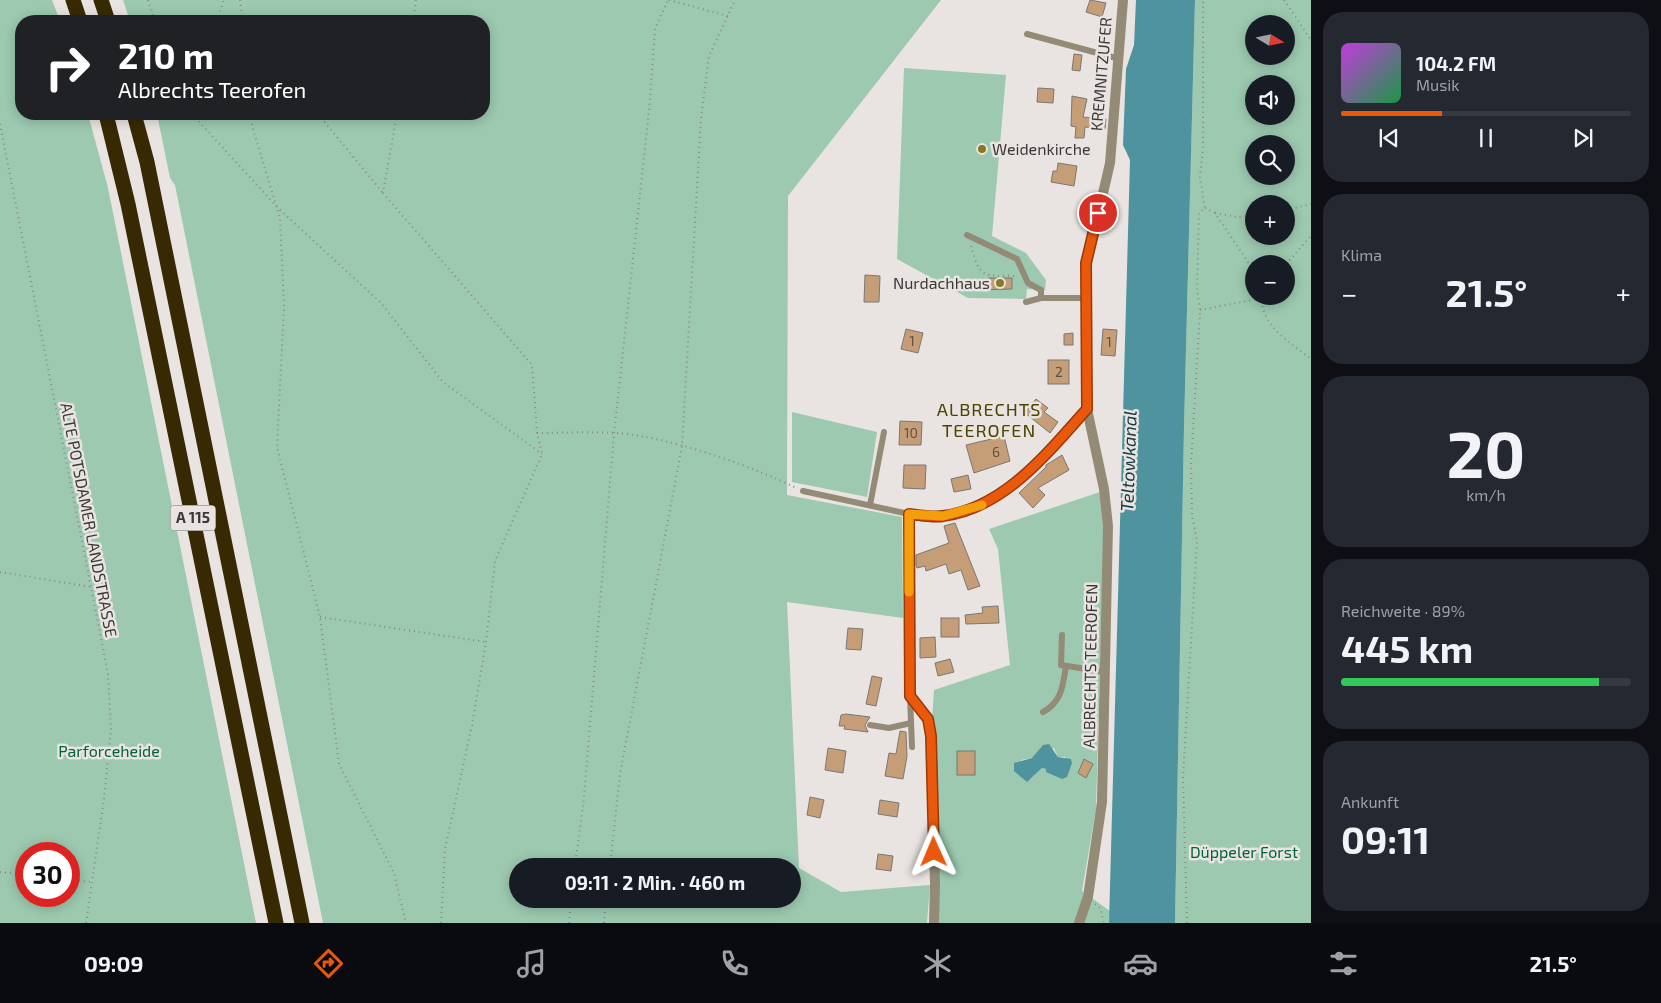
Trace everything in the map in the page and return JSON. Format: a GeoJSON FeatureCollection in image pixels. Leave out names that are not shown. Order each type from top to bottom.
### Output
{"type":"FeatureCollection","features":[{"type":"Feature","properties":{"kind":"highway"},"geometry":{"type":"LineString","coordinates":[[73,0],[78,15]]}},
{"type":"Feature","properties":{"kind":"highway"},"geometry":{"type":"LineString","coordinates":[[101,0],[106,15]]}},
{"type":"Feature","properties":{"kind":"highway","name":"A 115"},"geometry":{"type":"LineString","coordinates":[[107,120],[128,204],[276,923]]}},
{"type":"Feature","properties":{"kind":"highway","name":"A 115"},"geometry":{"type":"LineString","coordinates":[[136,120],[147,162],[302,923]]}},
{"type":"Feature","properties":{"kind":"street","name":"KREMNITZUFER"},"geometry":{"type":"LineString","coordinates":[[1086,298],[1086,263],[1110,163],[1116,58],[1123,0]]}},
{"type":"Feature","properties":{"kind":"street","name":"ALBRECHTS TEEROFEN"},"geometry":{"type":"LineString","coordinates":[[1079,923],[1088,897],[1102,802],[1108,526],[1104,489],[1087,409],[1086,298]]}},
{"type":"Feature","properties":{"kind":"street"},"geometry":{"type":"LineString","coordinates":[[934,923],[936,884],[931,736],[928,719],[910,696],[905,516],[943,516],[980,506],[1008,488],[1035,464],[1087,409]]}},
{"type":"Feature","properties":{"kind":"lane"},"geometry":{"type":"LineString","coordinates":[[1027,34],[1116,58]]}},
{"type":"Feature","properties":{"kind":"lane"},"geometry":{"type":"LineString","coordinates":[[967,236],[1017,259],[1028,283],[1041,290],[1041,298]]}},
{"type":"Feature","properties":{"kind":"lane"},"geometry":{"type":"LineString","coordinates":[[1026,302],[1041,298],[1086,298]]}},
{"type":"Feature","properties":{"kind":"lane"},"geometry":{"type":"LineString","coordinates":[[870,506],[884,432]]}},
{"type":"Feature","properties":{"kind":"lane"},"geometry":{"type":"LineString","coordinates":[[803,491],[905,516]]}},
{"type":"Feature","properties":{"kind":"lane"},"geometry":{"type":"LineString","coordinates":[[1062,635],[1061,665],[1105,672]]}},
{"type":"Feature","properties":{"kind":"lane"},"geometry":{"type":"LineString","coordinates":[[1043,712],[1053,707],[1060,698],[1066,666]]}},
{"type":"Feature","properties":{"kind":"lane"},"geometry":{"type":"LineString","coordinates":[[910,696],[912,747]]}},
{"type":"Feature","properties":{"kind":"lane"},"geometry":{"type":"LineString","coordinates":[[870,725],[889,728],[911,723]]}},
{"type":"Feature","properties":{"kind":"path"},"geometry":{"type":"LineString","coordinates":[[148,0],[153,15]]}},
{"type":"Feature","properties":{"kind":"path"},"geometry":{"type":"LineString","coordinates":[[219,15],[224,0]]}},
{"type":"Feature","properties":{"kind":"path"},"geometry":{"type":"LineString","coordinates":[[240,0],[242,15]]}},
{"type":"Feature","properties":{"kind":"path"},"geometry":{"type":"LineString","coordinates":[[414,15],[416,0]]}},
{"type":"Feature","properties":{"kind":"path"},"geometry":{"type":"LineString","coordinates":[[576,858],[584,797],[614,434],[649,111],[655,29],[668,0],[728,16]]}},
{"type":"Feature","properties":{"kind":"path"},"geometry":{"type":"LineString","coordinates":[[611,858],[620,774],[682,446],[700,119],[710,56],[735,0]]}},
{"type":"Feature","properties":{"kind":"path"},"geometry":{"type":"LineString","coordinates":[[1203,0],[1203,149],[1200,177],[1204,208]]}},
{"type":"Feature","properties":{"kind":"path"},"geometry":{"type":"LineString","coordinates":[[1284,0],[1311,40]]}},
{"type":"Feature","properties":{"kind":"path"},"geometry":{"type":"LineString","coordinates":[[197,120],[277,207],[381,303],[443,382],[542,454]]}},
{"type":"Feature","properties":{"kind":"path"},"geometry":{"type":"LineString","coordinates":[[252,120],[280,218],[284,306],[277,447],[320,617],[339,764],[394,873],[406,923]]}},
{"type":"Feature","properties":{"kind":"path"},"geometry":{"type":"LineString","coordinates":[[323,120],[382,193],[532,366],[537,433],[542,454],[495,561],[486,642],[472,725],[445,849],[441,923]]}},
{"type":"Feature","properties":{"kind":"path"},"geometry":{"type":"LineString","coordinates":[[382,193],[396,120]]}},
{"type":"Feature","properties":{"kind":"path","name":"ALTE POTSDAMER LANDSTRASSE"},"geometry":{"type":"LineString","coordinates":[[0,124],[108,674],[111,729],[104,799],[86,923]]}},
{"type":"Feature","properties":{"kind":"path"},"geometry":{"type":"LineString","coordinates":[[1295,208],[1311,204]]}},
{"type":"Feature","properties":{"kind":"path"},"geometry":{"type":"LineString","coordinates":[[1204,208],[1215,213],[1245,217]]}},
{"type":"Feature","properties":{"kind":"path"},"geometry":{"type":"LineString","coordinates":[[1187,923],[1183,778],[1197,540],[1192,515],[1191,464],[1200,310],[1197,289],[1199,213],[1204,208]]}},
{"type":"Feature","properties":{"kind":"path"},"geometry":{"type":"LineString","coordinates":[[1215,213],[1245,258]]}},
{"type":"Feature","properties":{"kind":"path"},"geometry":{"type":"LineString","coordinates":[[967,236],[977,267],[986,275],[1015,276],[1028,283]]}},
{"type":"Feature","properties":{"kind":"path"},"geometry":{"type":"LineString","coordinates":[[1294,255],[1311,236]]}},
{"type":"Feature","properties":{"kind":"path"},"geometry":{"type":"LineString","coordinates":[[1200,310],[1245,301]]}},
{"type":"Feature","properties":{"kind":"path"},"geometry":{"type":"LineString","coordinates":[[1263,305],[1263,311],[1270,326],[1311,359]]}},
{"type":"Feature","properties":{"kind":"path"},"geometry":{"type":"LineString","coordinates":[[537,433],[640,436],[682,446],[770,475],[803,491]]}},
{"type":"Feature","properties":{"kind":"path"},"geometry":{"type":"LineString","coordinates":[[0,572],[91,587]]}},
{"type":"Feature","properties":{"kind":"path"},"geometry":{"type":"LineString","coordinates":[[320,617],[486,642]]}},
{"type":"Feature","properties":{"kind":"path"},"geometry":{"type":"LineString","coordinates":[[0,872],[15,873]]}},
{"type":"Feature","properties":{"kind":"path"},"geometry":{"type":"LineString","coordinates":[[80,880],[92,882]]}},
{"type":"Feature","properties":{"kind":"path"},"geometry":{"type":"LineString","coordinates":[[1088,897],[1100,908],[1104,923]]}},
{"type":"Feature","properties":{"kind":"path"},"geometry":{"type":"LineString","coordinates":[[568,923],[570,908]]}},
{"type":"Feature","properties":{"kind":"path"},"geometry":{"type":"LineString","coordinates":[[604,923],[605,908]]}},
{"type":"Feature","properties":{"kind":"green space","name":"Parforceheide"},"geometry":{"type":"Polygon","coordinates":[[[0,0],[52,0],[58,15],[15,15],[15,120],[90,120],[108,188],[256,923],[0,923],[0,0]]]}},
{"type":"Feature","properties":{"kind":"green space"},"geometry":{"type":"Polygon","coordinates":[[[123,0],[941,0],[788,196],[787,495],[902,517],[903,618],[787,602],[799,858],[509,858],[509,908],[801,908],[801,869],[841,892],[930,885],[927,923],[323,923],[175,185],[170,178],[158,120],[490,120],[490,15],[128,15],[123,0]]]}},
{"type":"Feature","properties":{"kind":"green space","name":"Düppeler Forst"},"geometry":{"type":"Polygon","coordinates":[[[1195,0],[1311,0],[1311,923],[1175,923],[1184,427],[1195,0]]]}},
{"type":"Feature","properties":{"kind":"green space"},"geometry":{"type":"Polygon","coordinates":[[[904,68],[1006,75],[992,236],[1026,253],[1046,280],[1045,290],[1027,289],[1026,299],[968,298],[897,259],[904,68]]]}},
{"type":"Feature","properties":{"kind":"green space"},"geometry":{"type":"Polygon","coordinates":[[[792,412],[877,432],[867,497],[792,482],[792,412]]]}},
{"type":"Feature","properties":{"kind":"green space"},"geometry":{"type":"Polygon","coordinates":[[[1100,492],[1104,525],[1096,809],[1082,891],[1110,911],[1109,923],[934,923],[931,736],[934,690],[1010,665],[998,549],[989,529],[1100,492]],[[1054,748],[1032,758],[1021,760],[1030,779],[1042,768],[1046,769],[1046,772],[1066,757],[1058,757],[1054,748]]]}},
{"type":"Feature","properties":{"kind":"water","name":"Teltowkanal"},"geometry":{"type":"Polygon","coordinates":[[[1136,0],[1195,0],[1184,427],[1175,923],[1109,923],[1130,160],[1123,145],[1126,69],[1134,45],[1136,0]]]}},
{"type":"Feature","properties":{"kind":"water"},"geometry":{"type":"Polygon","coordinates":[[[1049,744],[1058,757],[1071,759],[1072,763],[1067,777],[1062,779],[1046,772],[1046,769],[1042,768],[1027,782],[1014,771],[1014,763],[1032,758],[1043,745],[1049,744]]]}},
{"type":"Feature","properties":{"kind":"building"},"geometry":{"type":"Polygon","coordinates":[[[1090,0],[1106,3],[1102,17],[1086,12],[1090,0]]]}},
{"type":"Feature","properties":{"kind":"building"},"geometry":{"type":"Polygon","coordinates":[[[1074,54],[1082,55],[1080,71],[1072,70],[1074,54]]]}},
{"type":"Feature","properties":{"kind":"building"},"geometry":{"type":"Polygon","coordinates":[[[1038,88],[1054,89],[1053,103],[1037,102],[1038,88]]]}},
{"type":"Feature","properties":{"kind":"building"},"geometry":{"type":"Polygon","coordinates":[[[1072,96],[1087,99],[1083,117],[1106,119],[1105,129],[1085,127],[1084,138],[1075,138],[1076,127],[1071,126],[1072,96]]]}},
{"type":"Feature","properties":{"kind":"building"},"geometry":{"type":"Polygon","coordinates":[[[1058,163],[1077,166],[1074,186],[1051,182],[1053,171],[1057,171],[1058,163]]]}},
{"type":"Feature","properties":{"kind":"building"},"geometry":{"type":"Polygon","coordinates":[[[865,275],[880,276],[879,302],[864,302],[865,275]]]}},
{"type":"Feature","properties":{"kind":"building"},"geometry":{"type":"Polygon","coordinates":[[[1012,278],[1012,289],[970,290],[970,280],[1012,278]]]}},
{"type":"Feature","properties":{"kind":"building"},"geometry":{"type":"Polygon","coordinates":[[[906,329],[923,333],[918,353],[901,349],[906,329]]]}},
{"type":"Feature","properties":{"kind":"building"},"geometry":{"type":"Polygon","coordinates":[[[1103,329],[1117,330],[1115,356],[1101,355],[1103,329]]]}},
{"type":"Feature","properties":{"kind":"building"},"geometry":{"type":"Polygon","coordinates":[[[1073,333],[1073,345],[1064,345],[1064,334],[1073,333]]]}},
{"type":"Feature","properties":{"kind":"building"},"geometry":{"type":"Polygon","coordinates":[[[1048,360],[1069,360],[1069,384],[1048,384],[1048,360]]]}},
{"type":"Feature","properties":{"kind":"building"},"geometry":{"type":"Polygon","coordinates":[[[1036,399],[1048,408],[1044,412],[1058,422],[1050,433],[1025,413],[1036,399]]]}},
{"type":"Feature","properties":{"kind":"building"},"geometry":{"type":"Polygon","coordinates":[[[900,421],[922,422],[921,445],[899,445],[900,421]]]}},
{"type":"Feature","properties":{"kind":"building"},"geometry":{"type":"Polygon","coordinates":[[[1004,436],[1010,461],[974,473],[966,445],[1004,436]]]}},
{"type":"Feature","properties":{"kind":"building"},"geometry":{"type":"Polygon","coordinates":[[[1062,455],[1069,470],[1038,488],[1045,495],[1033,508],[1019,493],[1046,465],[1062,455]]]}},
{"type":"Feature","properties":{"kind":"building"},"geometry":{"type":"Polygon","coordinates":[[[904,465],[926,465],[925,489],[903,488],[904,465]]]}},
{"type":"Feature","properties":{"kind":"building"},"geometry":{"type":"Polygon","coordinates":[[[968,475],[971,489],[954,492],[951,479],[968,475]]]}},
{"type":"Feature","properties":{"kind":"building"},"geometry":{"type":"Polygon","coordinates":[[[955,523],[980,586],[968,590],[961,570],[949,574],[946,564],[926,571],[925,566],[917,568],[916,565],[916,555],[949,543],[944,526],[955,523]]]}},
{"type":"Feature","properties":{"kind":"building"},"geometry":{"type":"Polygon","coordinates":[[[998,606],[999,623],[966,624],[965,615],[983,613],[982,607],[998,606]]]}},
{"type":"Feature","properties":{"kind":"building"},"geometry":{"type":"Polygon","coordinates":[[[941,618],[959,618],[959,637],[941,637],[941,618]]]}},
{"type":"Feature","properties":{"kind":"building"},"geometry":{"type":"Polygon","coordinates":[[[848,628],[863,629],[861,650],[846,649],[848,628]]]}},
{"type":"Feature","properties":{"kind":"building"},"geometry":{"type":"Polygon","coordinates":[[[935,637],[936,657],[920,658],[920,638],[935,637]]]}},
{"type":"Feature","properties":{"kind":"building"},"geometry":{"type":"Polygon","coordinates":[[[950,659],[954,672],[938,676],[935,663],[950,659]]]}},
{"type":"Feature","properties":{"kind":"building"},"geometry":{"type":"Polygon","coordinates":[[[872,676],[882,678],[876,706],[866,704],[872,676]]]}},
{"type":"Feature","properties":{"kind":"building"},"geometry":{"type":"Polygon","coordinates":[[[841,715],[870,717],[865,725],[868,732],[844,729],[845,726],[839,726],[841,715]]]}},
{"type":"Feature","properties":{"kind":"building"},"geometry":{"type":"Polygon","coordinates":[[[900,731],[906,732],[907,756],[903,779],[885,776],[889,753],[896,754],[900,731]]]}},
{"type":"Feature","properties":{"kind":"building"},"geometry":{"type":"Polygon","coordinates":[[[828,748],[846,751],[843,773],[825,770],[828,748]]]}},
{"type":"Feature","properties":{"kind":"building"},"geometry":{"type":"Polygon","coordinates":[[[957,751],[975,751],[975,775],[957,775],[957,751]]]}},
{"type":"Feature","properties":{"kind":"building"},"geometry":{"type":"Polygon","coordinates":[[[1084,759],[1093,764],[1086,778],[1078,773],[1084,759]]]}},
{"type":"Feature","properties":{"kind":"building"},"geometry":{"type":"Polygon","coordinates":[[[810,797],[824,800],[820,818],[807,815],[810,797]]]}},
{"type":"Feature","properties":{"kind":"building"},"geometry":{"type":"Polygon","coordinates":[[[880,800],[899,803],[897,817],[878,814],[880,800]]]}},
{"type":"Feature","properties":{"kind":"building"},"geometry":{"type":"Polygon","coordinates":[[[878,854],[893,856],[891,871],[876,869],[878,854]]]}},
{"type":"Feature","properties":{"kind":"slow traffic"},"geometry":{"type":"LineString","coordinates":[[909,592],[909,514],[943,516],[982,505]]}},
{"type":"Feature","properties":{"kind":"place","name":"Weidenkirche"},"geometry":{"type":"Point","coordinates":[982,149]}},
{"type":"Feature","properties":{"kind":"place","name":"Nurdachhaus"},"geometry":{"type":"Point","coordinates":[1000,283]}},
{"type":"Feature","properties":{"kind":"district","name":"ALBRECHTS TEEROFEN"},"geometry":{"type":"Point","coordinates":[989,420]}},
{"type":"Feature","properties":{"kind":"route"},"geometry":{"type":"LineString","coordinates":[[934,852],[931,736],[928,719],[910,696],[909,514],[943,516],[980,506],[1008,488],[1035,464],[1087,409],[1086,263],[1098,213]]}}]}
